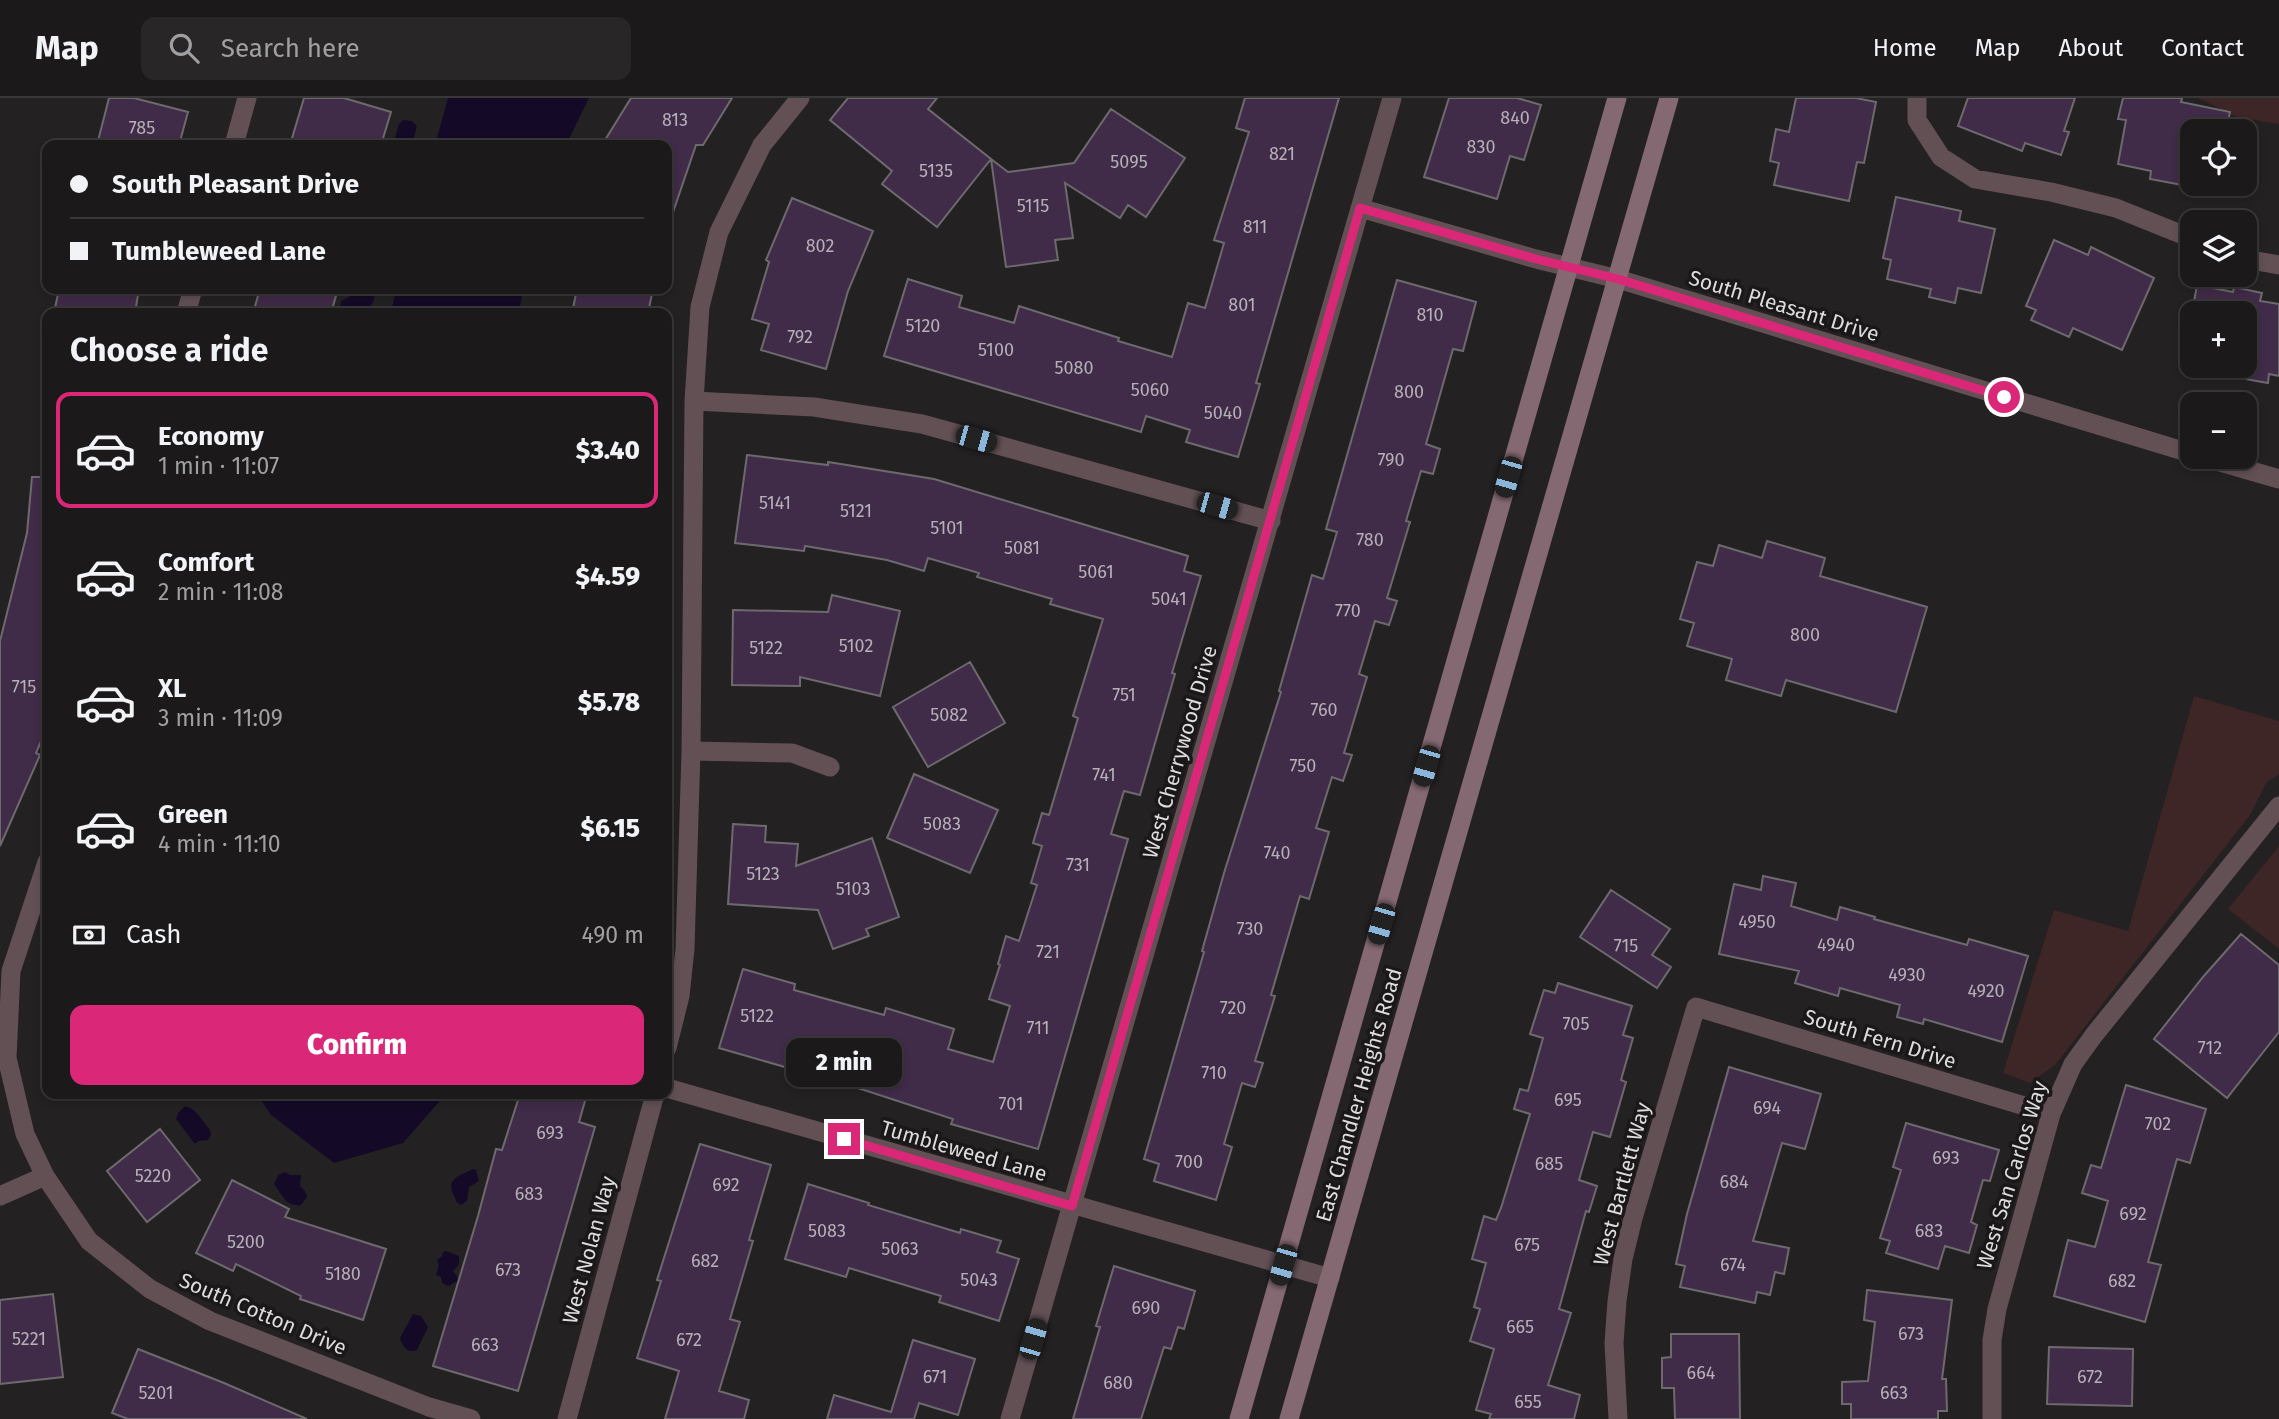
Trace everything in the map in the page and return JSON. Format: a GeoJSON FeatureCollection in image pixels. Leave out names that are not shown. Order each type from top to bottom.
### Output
{"type":"FeatureCollection","features":[{"type":"Feature","properties":{"kind":"main road","name":"East Chandler Heights Road"},"geometry":{"type":"LineString","coordinates":[[1239,1419],[1617,98]]}},
{"type":"Feature","properties":{"kind":"main road","name":"East Chandler Heights Road"},"geometry":{"type":"LineString","coordinates":[[1289,1419],[1669,98]]}},
{"type":"Feature","properties":{"kind":"street"},"geometry":{"type":"LineString","coordinates":[[235,140],[247,98]]}},
{"type":"Feature","properties":{"kind":"street"},"geometry":{"type":"LineString","coordinates":[[672,1028],[680,996],[685,949],[691,751],[694,401],[700,307],[719,232],[762,145],[800,98]]}},
{"type":"Feature","properties":{"kind":"street","name":"West Cherrywood Drive"},"geometry":{"type":"LineString","coordinates":[[1010,1419],[1392,98]]}},
{"type":"Feature","properties":{"kind":"street"},"geometry":{"type":"LineString","coordinates":[[1917,98],[1917,120],[1941,157],[1975,180],[2052,192],[2116,208],[2180,234]]}},
{"type":"Feature","properties":{"kind":"street","name":"South Pleasant Drive"},"geometry":{"type":"LineString","coordinates":[[1360,208],[1618,279],[2180,450]]}},
{"type":"Feature","properties":{"kind":"street"},"geometry":{"type":"LineString","coordinates":[[2257,261],[2279,265]]}},
{"type":"Feature","properties":{"kind":"street"},"geometry":{"type":"LineString","coordinates":[[694,401],[814,407],[922,424],[1270,521]]}},
{"type":"Feature","properties":{"kind":"street"},"geometry":{"type":"LineString","coordinates":[[2244,469],[2279,479]]}},
{"type":"Feature","properties":{"kind":"street"},"geometry":{"type":"LineString","coordinates":[[691,751],[792,753],[830,766]]}},
{"type":"Feature","properties":{"kind":"street","name":"West San Carlos Way"},"geometry":{"type":"LineString","coordinates":[[1992,1419],[1992,1340],[1997,1309],[2051,1114],[2065,1080],[2088,1042],[2279,806]]}},
{"type":"Feature","properties":{"kind":"street","name":"South Cotton Drive"},"geometry":{"type":"LineString","coordinates":[[42,877],[11,971],[7,1058],[25,1134],[45,1176],[89,1241],[150,1289],[210,1321],[429,1407],[471,1419]]}},
{"type":"Feature","properties":{"kind":"street","name":"South Fern Drive"},"geometry":{"type":"LineString","coordinates":[[1696,1007],[2051,1114]]}},
{"type":"Feature","properties":{"kind":"street","name":"West Bartlett Way"},"geometry":{"type":"LineString","coordinates":[[1618,1419],[1614,1343],[1616,1301],[1623,1259],[1696,1007]]}},
{"type":"Feature","properties":{"kind":"street","name":"Tumbleweed Lane"},"geometry":{"type":"LineString","coordinates":[[672,1089],[1330,1278]]}},
{"type":"Feature","properties":{"kind":"street","name":"West Nolan Way"},"geometry":{"type":"LineString","coordinates":[[567,1419],[654,1099]]}},
{"type":"Feature","properties":{"kind":"street"},"geometry":{"type":"LineString","coordinates":[[0,1196],[45,1176]]}},
{"type":"Feature","properties":{"kind":"shaded area"},"geometry":{"type":"Polygon","coordinates":[[[448,98],[589,98],[568,140],[436,140],[448,98]]]}},
{"type":"Feature","properties":{"kind":"shaded area"},"geometry":{"type":"Polygon","coordinates":[[[2198,98],[2279,98],[2279,124],[2237,117],[2198,98]]]}},
{"type":"Feature","properties":{"kind":"shaded area"},"geometry":{"type":"Polygon","coordinates":[[[403,120],[412,121],[417,126],[413,140],[394,140],[399,124],[403,120]]]}},
{"type":"Feature","properties":{"kind":"shaded area"},"geometry":{"type":"Polygon","coordinates":[[[348,294],[375,294],[369,308],[340,308],[341,301],[349,297],[348,294]]]}},
{"type":"Feature","properties":{"kind":"shaded area"},"geometry":{"type":"Polygon","coordinates":[[[395,294],[522,294],[520,308],[392,308],[395,294]]]}},
{"type":"Feature","properties":{"kind":"shaded area"},"geometry":{"type":"Polygon","coordinates":[[[2194,696],[2279,721],[2279,774],[2266,783],[2250,815],[2055,1065],[2030,1083],[2003,1073],[2054,910],[2128,931],[2194,696]]]}},
{"type":"Feature","properties":{"kind":"shaded area"},"geometry":{"type":"Polygon","coordinates":[[[2279,846],[2279,949],[2228,909],[2279,846]]]}},
{"type":"Feature","properties":{"kind":"shaded area"},"geometry":{"type":"Polygon","coordinates":[[[260,1099],[442,1099],[403,1143],[334,1163],[271,1115],[260,1099]]]}},
{"type":"Feature","properties":{"kind":"shaded area"},"geometry":{"type":"Polygon","coordinates":[[[185,1106],[196,1112],[210,1130],[208,1140],[195,1144],[176,1119],[185,1106]]]}},
{"type":"Feature","properties":{"kind":"shaded area"},"geometry":{"type":"Polygon","coordinates":[[[476,1170],[479,1181],[469,1187],[467,1201],[461,1205],[456,1202],[451,1185],[455,1178],[476,1170]]]}},
{"type":"Feature","properties":{"kind":"shaded area"},"geometry":{"type":"Polygon","coordinates":[[[285,1172],[301,1175],[300,1186],[307,1197],[301,1205],[288,1202],[274,1184],[278,1175],[285,1172]]]}},
{"type":"Feature","properties":{"kind":"shaded area"},"geometry":{"type":"Polygon","coordinates":[[[446,1251],[459,1256],[459,1264],[453,1271],[458,1281],[448,1286],[436,1275],[439,1265],[437,1260],[446,1251]]]}},
{"type":"Feature","properties":{"kind":"shaded area"},"geometry":{"type":"Polygon","coordinates":[[[413,1314],[421,1316],[428,1327],[417,1350],[411,1351],[404,1346],[400,1338],[413,1314]]]}},
{"type":"Feature","properties":{"kind":"building"},"geometry":{"type":"Polygon","coordinates":[[[109,98],[134,98],[188,112],[180,140],[98,140],[109,98]]]}},
{"type":"Feature","properties":{"kind":"building"},"geometry":{"type":"Polygon","coordinates":[[[304,98],[344,98],[391,112],[383,140],[291,140],[304,98]]]}},
{"type":"Feature","properties":{"kind":"building"},"geometry":{"type":"Polygon","coordinates":[[[631,98],[732,98],[703,145],[696,145],[672,215],[672,140],[605,140],[631,98]]]}},
{"type":"Feature","properties":{"kind":"building"},"geometry":{"type":"Polygon","coordinates":[[[848,98],[937,98],[928,109],[991,159],[937,227],[882,184],[892,171],[830,120],[848,98]]]}},
{"type":"Feature","properties":{"kind":"building"},"geometry":{"type":"Polygon","coordinates":[[[1245,98],[1339,98],[1256,383],[1260,384],[1238,457],[1186,442],[1190,430],[1146,416],[1141,432],[884,356],[908,279],[962,296],[959,307],[1014,323],[1019,306],[1172,357],[1188,303],[1205,308],[1224,243],[1214,240],[1249,132],[1236,128],[1245,98]]]}},
{"type":"Feature","properties":{"kind":"building"},"geometry":{"type":"Polygon","coordinates":[[[1449,98],[1517,98],[1541,105],[1524,160],[1510,156],[1497,199],[1424,177],[1449,98]]]}},
{"type":"Feature","properties":{"kind":"building"},"geometry":{"type":"Polygon","coordinates":[[[1796,98],[1856,98],[1876,102],[1864,163],[1857,162],[1849,201],[1774,185],[1779,163],[1770,161],[1776,129],[1789,132],[1796,98]]]}},
{"type":"Feature","properties":{"kind":"building"},"geometry":{"type":"Polygon","coordinates":[[[1968,98],[2075,98],[2064,131],[2069,132],[2061,155],[2025,143],[2022,151],[1958,126],[1968,98]]]}},
{"type":"Feature","properties":{"kind":"building"},"geometry":{"type":"Polygon","coordinates":[[[2123,98],[2182,98],[2181,102],[2230,112],[2229,119],[2180,119],[2180,185],[2150,179],[2151,171],[2118,164],[2126,120],[2118,119],[2123,98]]]}},
{"type":"Feature","properties":{"kind":"building"},"geometry":{"type":"Polygon","coordinates":[[[1111,109],[1185,158],[1146,217],[1128,205],[1120,218],[1065,183],[1073,238],[1055,240],[1058,260],[1006,267],[991,159],[1008,172],[1074,163],[1111,109]]]}},
{"type":"Feature","properties":{"kind":"building"},"geometry":{"type":"Polygon","coordinates":[[[1896,197],[1961,211],[1959,221],[1995,229],[1981,293],[1958,288],[1955,303],[1929,297],[1931,289],[1887,279],[1891,260],[1883,258],[1896,197]]]}},
{"type":"Feature","properties":{"kind":"building"},"geometry":{"type":"Polygon","coordinates":[[[792,198],[873,231],[848,291],[826,369],[761,350],[769,324],[752,319],[769,262],[766,260],[792,198]]]}},
{"type":"Feature","properties":{"kind":"building"},"geometry":{"type":"Polygon","coordinates":[[[2054,240],[2088,255],[2091,247],[2154,278],[2122,350],[2073,328],[2069,337],[2031,320],[2036,310],[2026,306],[2054,240]]]}},
{"type":"Feature","properties":{"kind":"building"},"geometry":{"type":"Polygon","coordinates":[[[1397,280],[1476,302],[1463,351],[1453,349],[1426,444],[1440,449],[1433,474],[1421,471],[1406,521],[1410,522],[1387,598],[1397,601],[1389,625],[1375,621],[1359,674],[1367,677],[1344,753],[1352,755],[1343,781],[1332,777],[1316,828],[1329,832],[1309,899],[1300,896],[1271,995],[1275,996],[1255,1061],[1263,1063],[1255,1087],[1242,1083],[1224,1144],[1232,1147],[1216,1200],[1154,1181],[1159,1164],[1144,1159],[1224,873],[1281,692],[1279,691],[1312,575],[1323,579],[1337,532],[1326,529],[1397,280]]]}},
{"type":"Feature","properties":{"kind":"building"},"geometry":{"type":"Polygon","coordinates":[[[2197,287],[2233,292],[2234,287],[2262,293],[2260,301],[2279,304],[2279,376],[2269,374],[2268,383],[2245,379],[2257,378],[2257,301],[2194,301],[2197,287]]]}},
{"type":"Feature","properties":{"kind":"building"},"geometry":{"type":"Polygon","coordinates":[[[58,294],[138,294],[136,308],[55,308],[58,294]]]}},
{"type":"Feature","properties":{"kind":"building"},"geometry":{"type":"Polygon","coordinates":[[[259,294],[337,294],[332,308],[254,308],[259,294]]]}},
{"type":"Feature","properties":{"kind":"building"},"geometry":{"type":"Polygon","coordinates":[[[576,294],[652,294],[649,308],[573,308],[576,294]]]}},
{"type":"Feature","properties":{"kind":"building"},"geometry":{"type":"Polygon","coordinates":[[[747,455],[828,465],[828,462],[934,479],[1188,556],[1184,571],[1201,576],[1140,795],[1124,791],[1111,834],[1128,839],[1038,1149],[951,1124],[953,1119],[861,1089],[719,1048],[743,969],[795,984],[794,990],[884,1015],[886,1008],[954,1029],[948,1049],[993,1062],[1010,1006],[989,999],[1006,936],[1019,941],[1037,885],[1031,883],[1042,846],[1033,843],[1042,813],[1049,815],[1078,718],[1073,716],[1103,619],[1050,604],[1052,599],[977,577],[979,573],[928,558],[924,571],[887,560],[805,546],[804,551],[735,543],[747,455]]]}},
{"type":"Feature","properties":{"kind":"building"},"geometry":{"type":"Polygon","coordinates":[[[32,477],[42,477],[42,739],[36,753],[40,755],[0,846],[0,641],[27,533],[32,477]]]}},
{"type":"Feature","properties":{"kind":"building"},"geometry":{"type":"Polygon","coordinates":[[[1767,541],[1825,558],[1820,576],[1927,607],[1896,712],[1786,680],[1781,696],[1726,680],[1732,659],[1687,646],[1694,623],[1680,619],[1697,562],[1713,566],[1719,545],[1762,558],[1767,541]]]}},
{"type":"Feature","properties":{"kind":"building"},"geometry":{"type":"Polygon","coordinates":[[[832,595],[900,611],[880,696],[800,677],[800,686],[732,685],[733,610],[828,612],[832,595]]]}},
{"type":"Feature","properties":{"kind":"building"},"geometry":{"type":"Polygon","coordinates":[[[970,662],[1005,723],[928,767],[893,707],[970,662]]]}},
{"type":"Feature","properties":{"kind":"building"},"geometry":{"type":"Polygon","coordinates":[[[914,774],[998,810],[970,873],[887,838],[914,774]]]}},
{"type":"Feature","properties":{"kind":"building"},"geometry":{"type":"Polygon","coordinates":[[[733,824],[766,826],[765,842],[798,844],[796,866],[872,838],[899,917],[866,929],[869,936],[833,949],[818,910],[728,904],[733,824]]]}},
{"type":"Feature","properties":{"kind":"building"},"geometry":{"type":"Polygon","coordinates":[[[1763,876],[1796,883],[1791,906],[1837,920],[1840,907],[1967,945],[1969,939],[2028,956],[2002,1042],[1924,1019],[1923,1024],[1897,1017],[1900,1005],[1840,988],[1838,996],[1795,983],[1799,971],[1719,954],[1734,884],[1761,890],[1763,876]]]}},
{"type":"Feature","properties":{"kind":"building"},"geometry":{"type":"Polygon","coordinates":[[[1611,890],[1670,929],[1652,955],[1671,967],[1657,988],[1580,937],[1611,890]]]}},
{"type":"Feature","properties":{"kind":"building"},"geometry":{"type":"Polygon","coordinates":[[[2241,934],[2279,965],[2279,1032],[2227,1098],[2154,1039],[2241,934]]]}},
{"type":"Feature","properties":{"kind":"building"},"geometry":{"type":"Polygon","coordinates":[[[1558,983],[1632,1006],[1623,1035],[1633,1038],[1621,1080],[1626,1082],[1610,1137],[1593,1132],[1579,1180],[1597,1186],[1589,1212],[1586,1211],[1559,1309],[1571,1313],[1548,1385],[1580,1395],[1574,1419],[1489,1419],[1491,1414],[1476,1410],[1494,1349],[1470,1341],[1480,1309],[1474,1307],[1486,1263],[1472,1259],[1484,1216],[1496,1220],[1501,1208],[1530,1114],[1514,1109],[1520,1089],[1528,1091],[1543,1038],[1530,1034],[1544,990],[1555,993],[1558,983]]]}},
{"type":"Feature","properties":{"kind":"building"},"geometry":{"type":"Polygon","coordinates":[[[1729,1067],[1821,1094],[1805,1149],[1782,1143],[1753,1241],[1789,1248],[1784,1274],[1775,1272],[1770,1295],[1757,1292],[1755,1303],[1680,1287],[1685,1266],[1676,1264],[1687,1214],[1729,1067]]]}},
{"type":"Feature","properties":{"kind":"building"},"geometry":{"type":"Polygon","coordinates":[[[2126,1085],[2206,1109],[2190,1163],[2177,1159],[2148,1262],[2161,1265],[2145,1322],[2054,1296],[2068,1240],[2095,1247],[2108,1201],[2082,1193],[2091,1165],[2101,1168],[2126,1085]]]}},
{"type":"Feature","properties":{"kind":"building"},"geometry":{"type":"Polygon","coordinates":[[[518,1099],[586,1099],[579,1122],[595,1127],[518,1391],[433,1366],[496,1149],[502,1150],[518,1099]]]}},
{"type":"Feature","properties":{"kind":"building"},"geometry":{"type":"Polygon","coordinates":[[[1906,1123],[1999,1150],[1990,1181],[1983,1180],[1971,1222],[1977,1225],[1969,1253],[1945,1246],[1938,1269],[1886,1253],[1890,1241],[1880,1238],[1901,1170],[1893,1167],[1906,1123]]]}},
{"type":"Feature","properties":{"kind":"building"},"geometry":{"type":"Polygon","coordinates":[[[160,1129],[200,1180],[147,1222],[107,1171],[160,1129]]]}},
{"type":"Feature","properties":{"kind":"building"},"geometry":{"type":"Polygon","coordinates":[[[700,1144],[771,1165],[749,1240],[753,1241],[730,1319],[740,1322],[719,1391],[749,1400],[744,1419],[665,1419],[679,1371],[637,1358],[661,1281],[657,1280],[700,1144]]]}},
{"type":"Feature","properties":{"kind":"building"},"geometry":{"type":"Polygon","coordinates":[[[232,1180],[289,1209],[285,1217],[386,1249],[363,1320],[300,1299],[301,1296],[236,1264],[233,1271],[196,1253],[232,1180]]]}},
{"type":"Feature","properties":{"kind":"building"},"geometry":{"type":"Polygon","coordinates":[[[808,1184],[960,1233],[961,1229],[1001,1241],[997,1252],[1019,1259],[999,1321],[939,1302],[941,1296],[849,1268],[846,1277],[785,1259],[808,1184]]]}},
{"type":"Feature","properties":{"kind":"building"},"geometry":{"type":"Polygon","coordinates":[[[1114,1266],[1195,1291],[1184,1329],[1178,1327],[1171,1349],[1164,1347],[1141,1419],[1073,1419],[1100,1327],[1096,1326],[1114,1266]]]}},
{"type":"Feature","properties":{"kind":"building"},"geometry":{"type":"Polygon","coordinates":[[[1867,1290],[1952,1300],[1942,1379],[1946,1379],[1947,1411],[1938,1411],[1938,1419],[1851,1419],[1851,1404],[1842,1404],[1842,1382],[1868,1381],[1875,1322],[1864,1320],[1867,1290]]]}},
{"type":"Feature","properties":{"kind":"building"},"geometry":{"type":"Polygon","coordinates":[[[53,1294],[63,1377],[0,1384],[0,1300],[53,1294]]]}},
{"type":"Feature","properties":{"kind":"building"},"geometry":{"type":"Polygon","coordinates":[[[1671,1334],[1739,1334],[1740,1419],[1675,1419],[1674,1388],[1662,1388],[1662,1358],[1671,1357],[1671,1334]]]}},
{"type":"Feature","properties":{"kind":"building"},"geometry":{"type":"Polygon","coordinates":[[[913,1340],[975,1359],[958,1415],[919,1403],[914,1419],[827,1419],[834,1395],[891,1412],[913,1340]]]}},
{"type":"Feature","properties":{"kind":"building"},"geometry":{"type":"Polygon","coordinates":[[[2049,1347],[2133,1349],[2132,1406],[2047,1404],[2049,1347]]]}},
{"type":"Feature","properties":{"kind":"building"},"geometry":{"type":"Polygon","coordinates":[[[138,1349],[307,1419],[128,1419],[112,1413],[138,1349]]]}},
{"type":"Feature","properties":{"kind":"route"},"geometry":{"type":"LineString","coordinates":[[844,1139],[1072,1206],[1360,208],[1536,259],[1618,279],[2004,397]]}}]}
